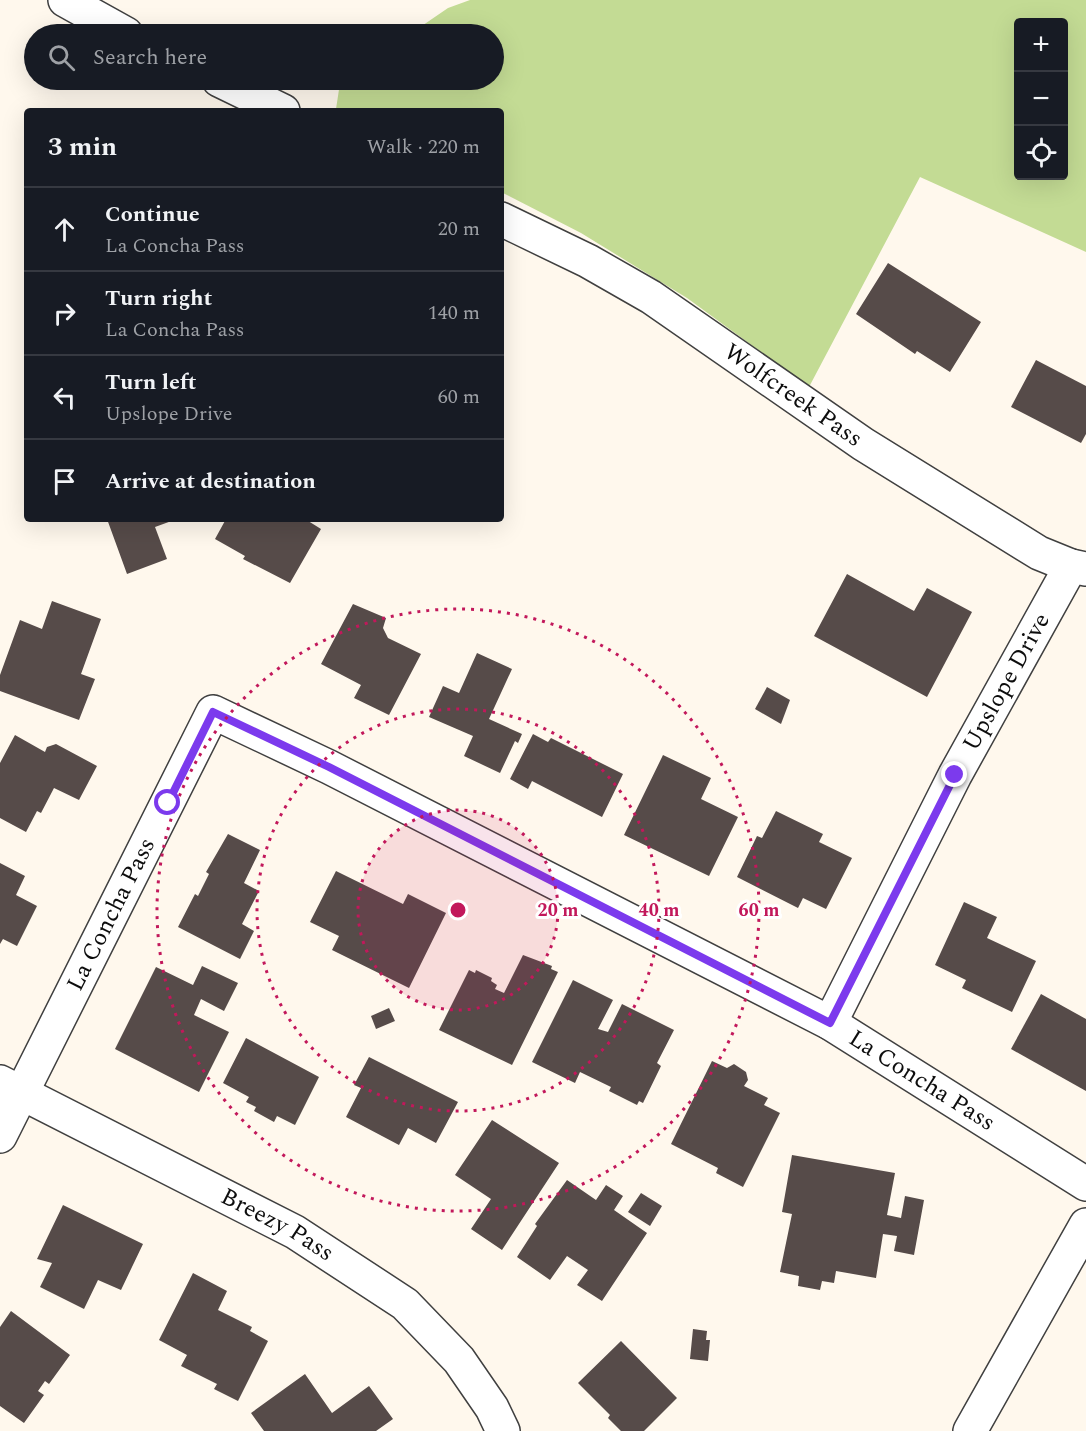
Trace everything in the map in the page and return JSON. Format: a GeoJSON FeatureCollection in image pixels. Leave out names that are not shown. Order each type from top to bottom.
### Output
{"type":"FeatureCollection","features":[{"type":"Feature","properties":{"kind":"street"},"geometry":{"type":"LineString","coordinates":[[65,0],[108,24]]}},
{"type":"Feature","properties":{"kind":"street"},"geometry":{"type":"LineString","coordinates":[[240,90],[277,108]]}},
{"type":"Feature","properties":{"kind":"street","name":"Wolfcreek Pass"},"geometry":{"type":"LineString","coordinates":[[504,220],[588,261],[651,297],[863,444],[1039,553],[1078,567]]}},
{"type":"Feature","properties":{"kind":"street","name":"Upslope Drive"},"geometry":{"type":"LineString","coordinates":[[830,1023],[955,775],[1078,567]]}},
{"type":"Feature","properties":{"kind":"street","name":"La Concha Pass"},"geometry":{"type":"LineString","coordinates":[[0,1136],[12,1087],[213,712],[329,767],[830,1023],[1086,1184]]}},
{"type":"Feature","properties":{"kind":"street","name":"Breezy Pass"},"geometry":{"type":"LineString","coordinates":[[12,1087],[295,1232],[405,1304],[459,1360],[492,1408],[503,1431]]}},
{"type":"Feature","properties":{"kind":"street"},"geometry":{"type":"LineString","coordinates":[[970,1431],[1086,1225]]}},
{"type":"Feature","properties":{"kind":"green space"},"geometry":{"type":"Polygon","coordinates":[[[470,0],[1086,0],[1086,252],[920,177],[809,387],[687,298],[581,233],[504,194],[504,108],[336,108],[339,90],[504,90],[504,24],[425,24],[448,8],[470,0]]]}},
{"type":"Feature","properties":{"kind":"building"},"geometry":{"type":"Polygon","coordinates":[[[888,263],[981,322],[950,372],[917,351],[915,354],[856,314],[888,263]]]}},
{"type":"Feature","properties":{"kind":"building"},"geometry":{"type":"Polygon","coordinates":[[[1036,360],[1086,386],[1086,434],[1081,443],[1011,407],[1036,360]]]}},
{"type":"Feature","properties":{"kind":"building"},"geometry":{"type":"Polygon","coordinates":[[[108,522],[169,522],[155,527],[167,559],[127,574],[108,522]]]}},
{"type":"Feature","properties":{"kind":"building"},"geometry":{"type":"Polygon","coordinates":[[[224,522],[310,522],[321,529],[290,583],[243,559],[245,556],[215,539],[224,522]]]}},
{"type":"Feature","properties":{"kind":"building"},"geometry":{"type":"Polygon","coordinates":[[[847,574],[914,611],[927,588],[972,612],[927,697],[814,636],[847,574]]]}},
{"type":"Feature","properties":{"kind":"building"},"geometry":{"type":"Polygon","coordinates":[[[52,601],[101,619],[81,674],[95,679],[79,720],[0,691],[0,675],[20,620],[42,629],[52,601]]]}},
{"type":"Feature","properties":{"kind":"building"},"geometry":{"type":"Polygon","coordinates":[[[353,604],[386,618],[383,628],[388,638],[421,654],[389,715],[354,698],[361,685],[321,664],[353,604]]]}},
{"type":"Feature","properties":{"kind":"building"},"geometry":{"type":"Polygon","coordinates":[[[477,653],[512,669],[489,719],[522,734],[518,743],[515,741],[500,773],[464,756],[473,736],[429,717],[443,686],[459,693],[477,653]]]}},
{"type":"Feature","properties":{"kind":"building"},"geometry":{"type":"Polygon","coordinates":[[[767,687],[790,700],[781,724],[755,709],[767,687]]]}},
{"type":"Feature","properties":{"kind":"building"},"geometry":{"type":"Polygon","coordinates":[[[533,734],[548,742],[551,738],[623,774],[602,817],[532,781],[528,789],[510,779],[533,734]]]}},
{"type":"Feature","properties":{"kind":"building"},"geometry":{"type":"Polygon","coordinates":[[[15,735],[45,752],[47,747],[56,744],[97,766],[79,800],[54,788],[41,813],[37,811],[26,832],[0,818],[0,763],[15,735]]]}},
{"type":"Feature","properties":{"kind":"building"},"geometry":{"type":"Polygon","coordinates":[[[663,755],[711,778],[701,799],[738,817],[709,876],[624,835],[663,755]]]}},
{"type":"Feature","properties":{"kind":"building"},"geometry":{"type":"Polygon","coordinates":[[[776,811],[823,834],[819,842],[852,858],[826,909],[803,898],[798,908],[737,877],[757,836],[762,838],[776,811]]]}},
{"type":"Feature","properties":{"kind":"building"},"geometry":{"type":"Polygon","coordinates":[[[228,834],[260,850],[244,883],[259,891],[242,924],[254,931],[240,959],[178,927],[195,894],[198,896],[209,874],[206,872],[228,834]]]}},
{"type":"Feature","properties":{"kind":"building"},"geometry":{"type":"Polygon","coordinates":[[[0,863],[25,876],[16,895],[37,906],[17,946],[3,939],[0,944],[0,863]]]}},
{"type":"Feature","properties":{"kind":"building"},"geometry":{"type":"Polygon","coordinates":[[[336,871],[403,904],[408,894],[446,913],[409,988],[332,950],[339,936],[310,922],[336,871]]]}},
{"type":"Feature","properties":{"kind":"building"},"geometry":{"type":"Polygon","coordinates":[[[964,902],[997,917],[987,938],[1036,961],[1012,1012],[962,988],[966,980],[935,965],[964,902]]]}},
{"type":"Feature","properties":{"kind":"building"},"geometry":{"type":"Polygon","coordinates":[[[523,955],[552,966],[551,969],[558,972],[512,1065],[439,1030],[469,970],[475,973],[476,970],[492,978],[491,981],[497,985],[495,989],[504,993],[523,955]]]}},
{"type":"Feature","properties":{"kind":"building"},"geometry":{"type":"Polygon","coordinates":[[[202,966],[238,983],[224,1011],[201,999],[194,1015],[229,1032],[199,1092],[115,1049],[156,967],[193,985],[202,966]]]}},
{"type":"Feature","properties":{"kind":"building"},"geometry":{"type":"Polygon","coordinates":[[[573,980],[613,1000],[598,1029],[608,1032],[622,1004],[674,1030],[657,1063],[661,1066],[643,1103],[639,1101],[637,1105],[609,1091],[611,1087],[580,1072],[575,1083],[532,1062],[573,980]]]}},
{"type":"Feature","properties":{"kind":"building"},"geometry":{"type":"Polygon","coordinates":[[[1041,994],[1086,1019],[1086,1091],[1011,1049],[1041,994]]]}},
{"type":"Feature","properties":{"kind":"building"},"geometry":{"type":"Polygon","coordinates":[[[389,1008],[395,1021],[376,1029],[371,1016],[389,1008]]]}},
{"type":"Feature","properties":{"kind":"building"},"geometry":{"type":"Polygon","coordinates":[[[246,1038],[319,1077],[295,1125],[277,1116],[274,1122],[254,1111],[256,1107],[246,1102],[249,1097],[223,1083],[246,1038]]]}},
{"type":"Feature","properties":{"kind":"building"},"geometry":{"type":"Polygon","coordinates":[[[369,1057],[458,1102],[436,1143],[408,1128],[399,1145],[346,1117],[361,1088],[354,1085],[369,1057]]]}},
{"type":"Feature","properties":{"kind":"building"},"geometry":{"type":"Polygon","coordinates":[[[712,1061],[727,1068],[734,1064],[746,1072],[748,1080],[744,1086],[768,1098],[764,1105],[780,1113],[743,1187],[716,1173],[718,1168],[671,1144],[712,1061]]]}},
{"type":"Feature","properties":{"kind":"building"},"geometry":{"type":"Polygon","coordinates":[[[492,1120],[559,1163],[502,1250],[471,1229],[491,1199],[455,1175],[492,1120]]]}},
{"type":"Feature","properties":{"kind":"building"},"geometry":{"type":"Polygon","coordinates":[[[792,1155],[895,1173],[887,1215],[901,1218],[905,1196],[924,1200],[914,1255],[894,1251],[897,1236],[883,1234],[876,1278],[836,1271],[834,1283],[822,1281],[820,1290],[798,1286],[799,1276],[780,1272],[792,1214],[782,1212],[792,1155]]]}},
{"type":"Feature","properties":{"kind":"building"},"geometry":{"type":"Polygon","coordinates":[[[567,1180],[596,1200],[606,1185],[623,1196],[614,1210],[647,1233],[602,1301],[577,1285],[588,1270],[567,1256],[550,1280],[517,1257],[537,1226],[535,1224],[567,1180]]]}},
{"type":"Feature","properties":{"kind":"building"},"geometry":{"type":"Polygon","coordinates":[[[641,1193],[662,1206],[650,1226],[628,1212],[641,1193]]]}},
{"type":"Feature","properties":{"kind":"building"},"geometry":{"type":"Polygon","coordinates":[[[63,1205],[143,1244],[121,1290],[98,1280],[84,1309],[40,1287],[52,1263],[37,1259],[63,1205]]]}},
{"type":"Feature","properties":{"kind":"building"},"geometry":{"type":"Polygon","coordinates":[[[193,1273],[227,1291],[218,1310],[252,1327],[250,1331],[268,1341],[238,1401],[214,1389],[217,1384],[181,1366],[187,1355],[159,1340],[193,1273]]]}},
{"type":"Feature","properties":{"kind":"building"},"geometry":{"type":"Polygon","coordinates":[[[11,1311],[70,1355],[49,1384],[45,1381],[38,1391],[44,1395],[24,1423],[0,1406],[0,1327],[11,1311]]]}},
{"type":"Feature","properties":{"kind":"building"},"geometry":{"type":"Polygon","coordinates":[[[693,1329],[707,1331],[706,1340],[710,1340],[708,1361],[690,1359],[693,1329]]]}},
{"type":"Feature","properties":{"kind":"building"},"geometry":{"type":"Polygon","coordinates":[[[621,1341],[677,1398],[644,1431],[621,1431],[608,1418],[610,1415],[578,1383],[621,1341]]]}},
{"type":"Feature","properties":{"kind":"building"},"geometry":{"type":"Polygon","coordinates":[[[305,1374],[332,1413],[369,1386],[393,1419],[376,1431],[264,1431],[251,1413],[305,1374]]]}},
{"type":"Feature","properties":{"kind":"route"},"geometry":{"type":"LineString","coordinates":[[168,803],[213,712],[329,767],[830,1023],[955,775]]}}]}
